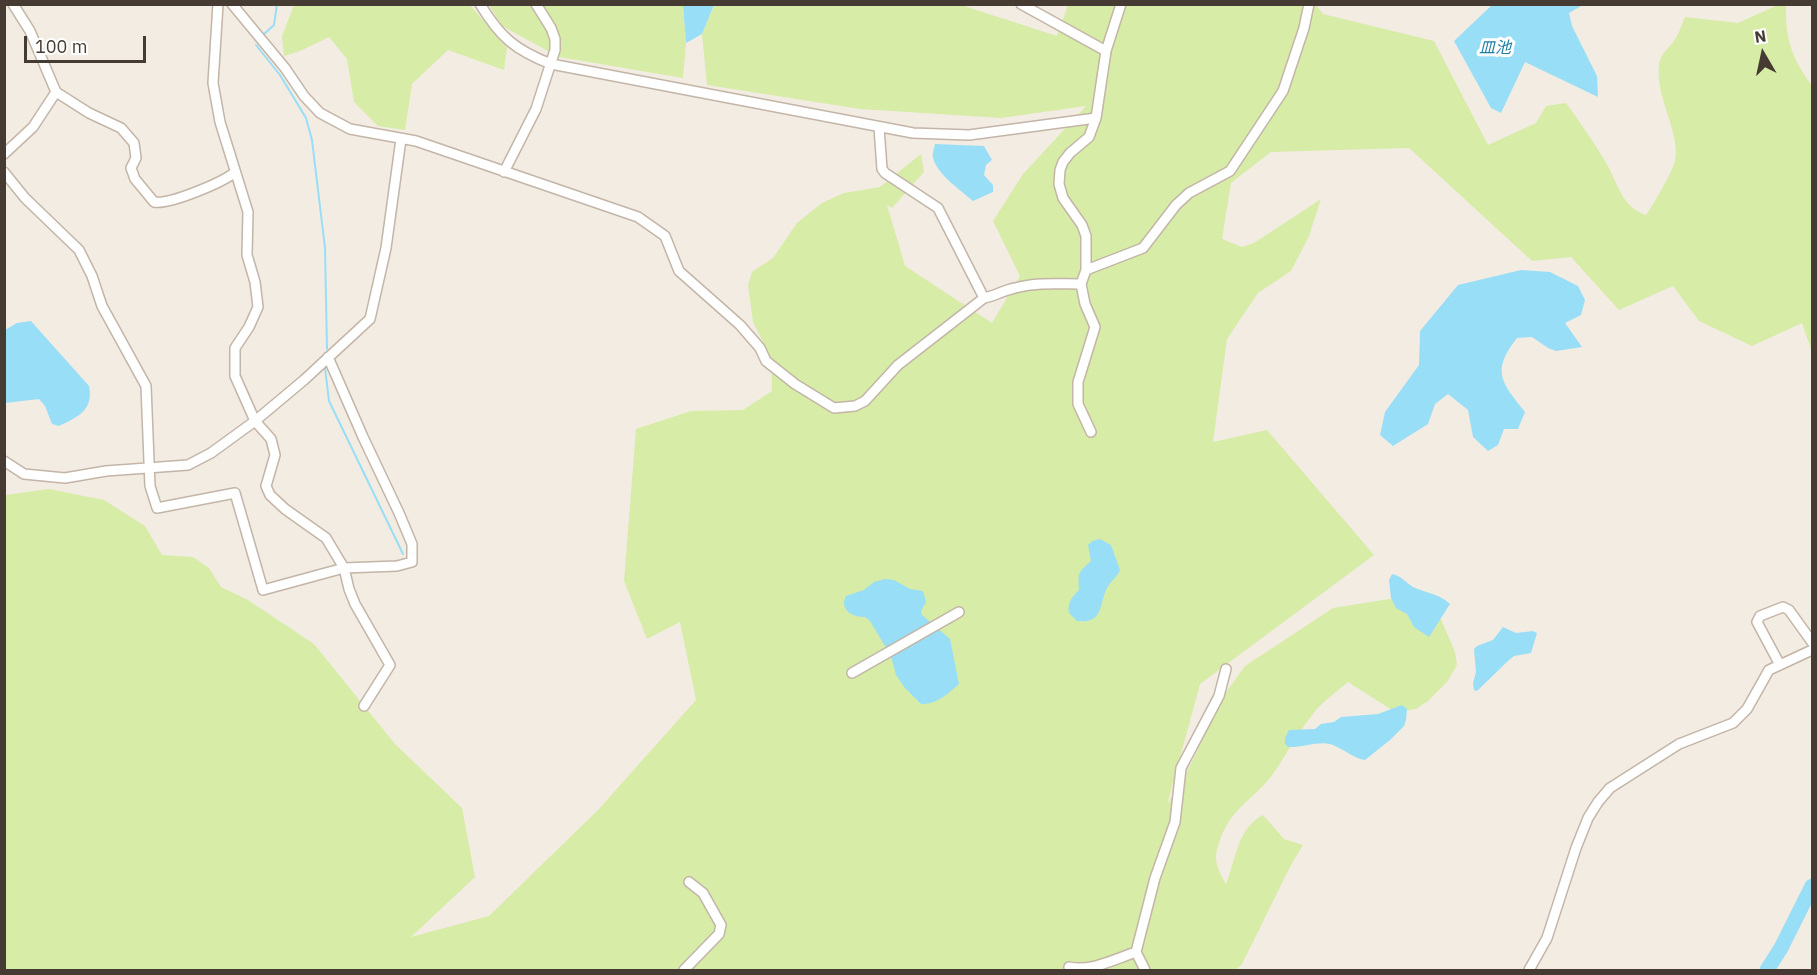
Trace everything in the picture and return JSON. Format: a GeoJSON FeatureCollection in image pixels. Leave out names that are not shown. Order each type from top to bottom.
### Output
{"type":"FeatureCollection","features":[{"type":"Feature","properties":{"kind":"street"},"geometry":{"type":"LineString","coordinates":[[14,4],[30,31],[56,92],[89,113],[121,128],[134,143],[136,158],[131,168],[135,179],[154,202],[161,203],[178,198],[225,180],[234,173]]}},
{"type":"Feature","properties":{"kind":"street"},"geometry":{"type":"LineString","coordinates":[[218,4],[213,83],[220,122],[248,212],[247,255],[255,282],[258,307],[249,327],[235,348],[235,376],[255,421],[271,440],[275,455],[266,486],[270,495],[285,509],[326,538],[344,568],[355,604],[390,665],[364,706]]}},
{"type":"Feature","properties":{"kind":"street"},"geometry":{"type":"LineString","coordinates":[[232,4],[320,113],[350,129],[416,141],[647,221],[665,236],[679,270],[740,325],[760,348],[766,361],[795,384],[834,408],[855,406],[865,400],[898,365],[984,298],[994,297],[1011,288],[1041,282],[1080,284]]}},
{"type":"Feature","properties":{"kind":"street"},"geometry":{"type":"LineString","coordinates":[[480,4],[495,28],[514,45],[531,56],[551,64],[913,134],[969,135],[1096,118]]}},
{"type":"Feature","properties":{"kind":"street"},"geometry":{"type":"LineString","coordinates":[[504,172],[536,109],[551,64],[555,39],[536,4]]}},
{"type":"Feature","properties":{"kind":"street"},"geometry":{"type":"LineString","coordinates":[[1022,4],[1106,51]]}},
{"type":"Feature","properties":{"kind":"street"},"geometry":{"type":"LineString","coordinates":[[1091,432],[1077,404],[1078,382],[1095,327],[1085,304],[1080,284],[1086,270],[1086,236],[1082,225],[1063,198],[1059,184],[1060,170],[1064,162],[1070,153],[1089,137],[1096,118],[1106,51],[1121,4]]}},
{"type":"Feature","properties":{"kind":"street"},"geometry":{"type":"LineString","coordinates":[[1086,270],[1143,248],[1176,205],[1189,193],[1230,171],[1283,91],[1304,28],[1309,4]]}},
{"type":"Feature","properties":{"kind":"street"},"geometry":{"type":"LineString","coordinates":[[4,154],[33,127],[56,92]]}},
{"type":"Feature","properties":{"kind":"street"},"geometry":{"type":"LineString","coordinates":[[879,127],[882,169],[938,208],[984,298]]}},
{"type":"Feature","properties":{"kind":"street"},"geometry":{"type":"LineString","coordinates":[[4,461],[24,474],[65,478],[106,471],[188,465],[211,453],[255,421],[370,319],[386,248],[400,139]]}},
{"type":"Feature","properties":{"kind":"street"},"geometry":{"type":"LineString","coordinates":[[4,172],[25,198],[79,250],[92,276],[102,306],[146,386],[150,486],[157,508],[235,493],[263,590],[344,568],[397,566],[412,562],[412,544],[328,357]]}},
{"type":"Feature","properties":{"kind":"street"},"geometry":{"type":"LineString","coordinates":[[1780,665],[1757,622],[1760,616],[1783,607],[1790,610],[1812,642]]}},
{"type":"Feature","properties":{"kind":"street"},"geometry":{"type":"LineString","coordinates":[[852,673],[959,612]]}},
{"type":"Feature","properties":{"kind":"street"},"geometry":{"type":"LineString","coordinates":[[1529,970],[1547,938],[1588,818],[1610,788],[1678,744],[1733,723],[1747,709],[1769,670],[1812,650]]}},
{"type":"Feature","properties":{"kind":"street"},"geometry":{"type":"LineString","coordinates":[[1145,970],[1136,952],[1155,878],[1174,822],[1181,768],[1219,696],[1226,669]]}},
{"type":"Feature","properties":{"kind":"street"},"geometry":{"type":"LineString","coordinates":[[684,970],[718,934],[721,925],[703,893],[689,882]]}},
{"type":"Feature","properties":{"kind":"street"},"geometry":{"type":"LineString","coordinates":[[1069,967],[1079,969],[1094,967],[1136,952]]}},
{"type":"Feature","properties":{"kind":"green space"},"geometry":{"type":"Polygon","coordinates":[[[294,5],[470,5],[507,48],[504,70],[448,50],[412,84],[405,130],[378,126],[354,102],[347,59],[329,37],[284,56],[282,36],[294,5]]]}},
{"type":"Feature","properties":{"kind":"green space"},"geometry":{"type":"Polygon","coordinates":[[[489,5],[683,5],[686,43],[683,78],[559,57],[502,26],[489,5]]]}},
{"type":"Feature","properties":{"kind":"green space"},"geometry":{"type":"Polygon","coordinates":[[[714,5],[961,5],[1057,36],[1068,5],[1316,5],[1323,14],[1434,41],[1488,145],[1536,123],[1546,106],[1566,103],[1600,154],[1630,206],[1646,215],[1675,161],[1676,150],[1661,90],[1659,65],[1663,54],[1676,38],[1685,17],[1738,23],[1778,5],[1786,5],[1791,48],[1812,86],[1812,352],[1802,323],[1752,346],[1699,321],[1673,286],[1619,310],[1571,257],[1532,261],[1409,148],[1271,152],[1231,183],[1222,239],[1242,247],[1254,243],[1321,199],[1309,236],[1291,271],[1258,293],[1227,339],[1213,442],[1267,430],[1374,555],[1200,684],[1167,805],[1193,760],[1221,699],[1245,666],[1333,608],[1402,597],[1440,617],[1455,652],[1457,665],[1447,682],[1428,701],[1416,709],[1395,712],[1348,682],[1317,709],[1273,774],[1232,817],[1221,837],[1216,856],[1217,866],[1226,884],[1238,845],[1248,828],[1263,815],[1284,839],[1303,845],[1242,964],[1236,970],[5,970],[5,495],[49,489],[104,500],[145,526],[162,555],[193,557],[209,568],[221,587],[248,600],[314,644],[395,744],[462,808],[475,877],[411,937],[489,916],[598,810],[696,700],[680,622],[647,639],[624,581],[636,429],[691,411],[743,410],[772,391],[771,358],[753,322],[748,285],[752,272],[773,258],[797,223],[822,203],[844,193],[880,187],[921,154],[924,172],[892,208],[887,205],[905,266],[992,323],[1020,276],[993,221],[1023,174],[1086,106],[1001,118],[860,109],[707,85],[702,34],[714,5]]]}},
{"type":"Feature","properties":{"kind":"water"},"geometry":{"type":"Polygon","coordinates":[[[683,5],[714,5],[702,34],[686,43],[683,5]]]}},
{"type":"Feature","properties":{"kind":"water","name":"皿池"},"geometry":{"type":"Polygon","coordinates":[[[1492,5],[1583,5],[1569,13],[1572,26],[1597,76],[1598,97],[1525,62],[1501,113],[1491,108],[1454,41],[1492,5]]]}},
{"type":"Feature","properties":{"kind":"water"},"geometry":{"type":"Polygon","coordinates":[[[935,144],[984,146],[992,160],[986,165],[984,175],[993,185],[993,192],[973,201],[962,192],[939,170],[933,157],[935,144]]]}},
{"type":"Feature","properties":{"kind":"water"},"geometry":{"type":"Polygon","coordinates":[[[1521,270],[1550,272],[1578,286],[1585,300],[1581,315],[1565,323],[1582,347],[1556,351],[1532,337],[1517,338],[1504,359],[1502,376],[1510,392],[1525,412],[1518,429],[1504,429],[1498,445],[1488,451],[1473,437],[1468,410],[1448,394],[1435,404],[1428,424],[1393,446],[1380,435],[1385,412],[1419,365],[1420,331],[1458,285],[1521,270]]]}},
{"type":"Feature","properties":{"kind":"water"},"geometry":{"type":"Polygon","coordinates":[[[31,321],[89,386],[87,407],[78,416],[59,426],[52,424],[45,406],[39,399],[5,403],[5,330],[17,323],[31,321]]]}},
{"type":"Feature","properties":{"kind":"water"},"geometry":{"type":"Polygon","coordinates":[[[1100,539],[1111,545],[1120,570],[1107,587],[1096,617],[1092,620],[1077,621],[1069,613],[1069,603],[1079,590],[1080,573],[1091,561],[1088,545],[1100,539]]]}},
{"type":"Feature","properties":{"kind":"water"},"geometry":{"type":"Polygon","coordinates":[[[1392,574],[1413,587],[1437,596],[1450,604],[1429,637],[1414,627],[1407,614],[1396,608],[1391,598],[1389,580],[1392,574]]]}},
{"type":"Feature","properties":{"kind":"water"},"geometry":{"type":"Polygon","coordinates":[[[885,579],[894,580],[910,589],[923,591],[926,602],[921,611],[922,615],[950,639],[959,684],[932,703],[921,704],[905,688],[896,675],[891,656],[870,621],[865,617],[851,614],[844,605],[846,596],[885,579]]]}},
{"type":"Feature","properties":{"kind":"water"},"geometry":{"type":"Polygon","coordinates":[[[1503,627],[1516,633],[1533,631],[1537,633],[1531,653],[1514,656],[1477,691],[1474,690],[1476,672],[1474,649],[1493,640],[1503,627]]]}},
{"type":"Feature","properties":{"kind":"water"},"geometry":{"type":"Polygon","coordinates":[[[1402,705],[1407,709],[1404,726],[1365,760],[1330,744],[1288,747],[1285,744],[1289,730],[1315,729],[1321,724],[1334,722],[1341,717],[1378,714],[1402,705]]]}},
{"type":"Feature","properties":{"kind":"waterway"},"geometry":{"type":"LineString","coordinates":[[263,35],[274,25],[277,4]]}},
{"type":"Feature","properties":{"kind":"waterway"},"geometry":{"type":"LineString","coordinates":[[256,45],[280,75],[306,118],[312,140],[325,248],[327,349]]}},
{"type":"Feature","properties":{"kind":"waterway"},"geometry":{"type":"LineString","coordinates":[[325,368],[329,401],[403,554]]}},
{"type":"Feature","properties":{"kind":"waterway"},"geometry":{"type":"LineString","coordinates":[[1767,970],[1781,948],[1812,886]]}}]}
